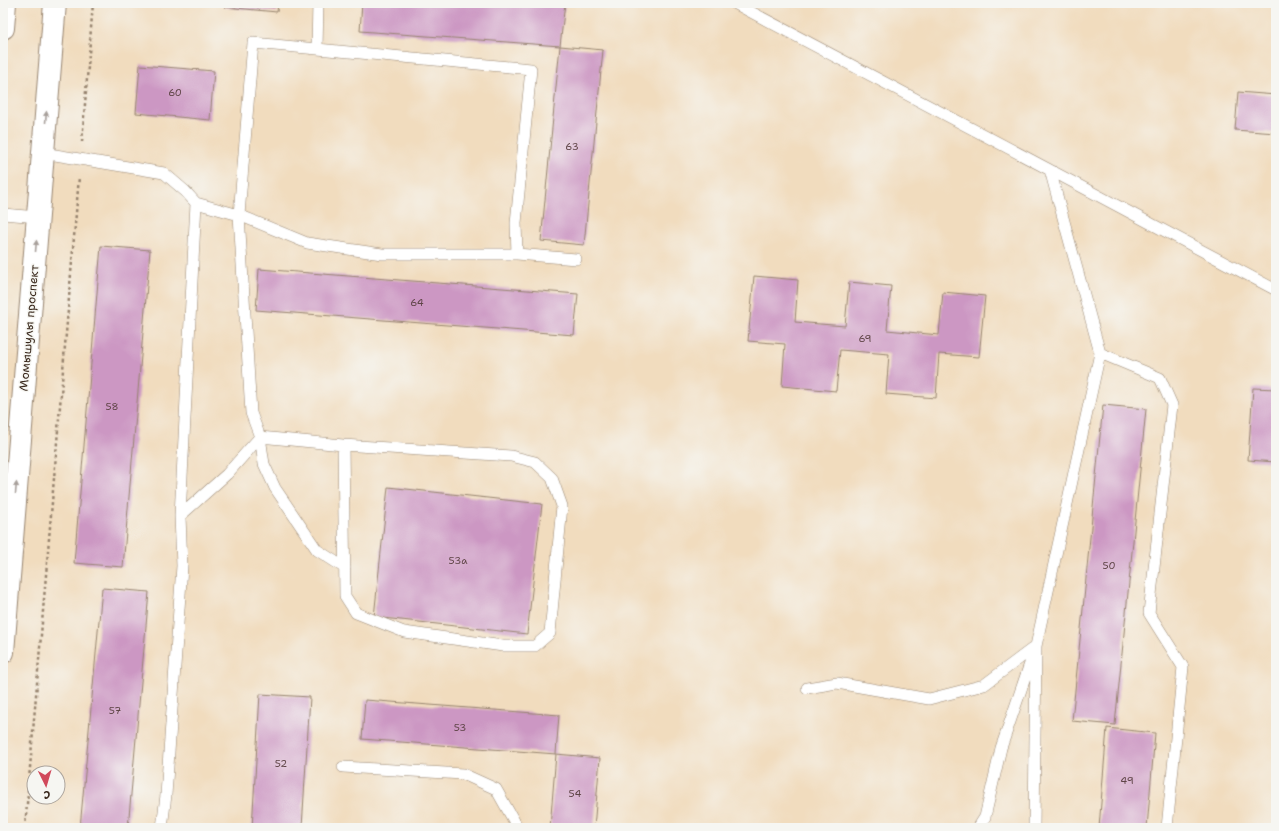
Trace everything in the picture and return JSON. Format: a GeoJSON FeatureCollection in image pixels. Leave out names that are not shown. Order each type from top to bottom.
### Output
{"type":"FeatureCollection","features":[{"type":"Feature","properties":{"kind":"street"},"geometry":{"type":"LineString","coordinates":[[3,28],[5,3]]}},
{"type":"Feature","properties":{"kind":"street","name":"Момышулы проспект"},"geometry":{"type":"LineString","coordinates":[[3,652],[55,3]]}},
{"type":"Feature","properties":{"kind":"lane"},"geometry":{"type":"LineString","coordinates":[[317,49],[318,3]]}},
{"type":"Feature","properties":{"kind":"lane"},"geometry":{"type":"LineString","coordinates":[[734,3],[1276,290]]}},
{"type":"Feature","properties":{"kind":"lane"},"geometry":{"type":"LineString","coordinates":[[345,568],[316,550],[275,488],[264,464],[260,437],[251,412],[239,215],[253,43],[531,69],[516,223],[517,254]]}},
{"type":"Feature","properties":{"kind":"lane"},"geometry":{"type":"LineString","coordinates":[[43,153],[164,173],[185,191],[196,203],[239,215],[306,243],[382,254],[517,254],[576,259]]}},
{"type":"Feature","properties":{"kind":"lane"},"geometry":{"type":"LineString","coordinates":[[978,828],[985,817],[1001,748],[1036,646],[1100,353],[1050,170]]}},
{"type":"Feature","properties":{"kind":"lane"},"geometry":{"type":"LineString","coordinates":[[162,828],[167,788],[182,566],[180,516],[196,203]]}},
{"type":"Feature","properties":{"kind":"lane"},"geometry":{"type":"LineString","coordinates":[[3,214],[38,217]]}},
{"type":"Feature","properties":{"kind":"lane"},"geometry":{"type":"LineString","coordinates":[[1100,353],[1160,378],[1172,405],[1150,613],[1183,667],[1167,828]]}},
{"type":"Feature","properties":{"kind":"lane"},"geometry":{"type":"LineString","coordinates":[[180,516],[228,474],[260,437]]}},
{"type":"Feature","properties":{"kind":"lane"},"geometry":{"type":"LineString","coordinates":[[260,437],[343,445],[511,456],[535,462],[552,478],[562,506],[550,633],[535,646],[503,646],[404,632],[356,613],[345,596],[343,445]]}},
{"type":"Feature","properties":{"kind":"lane"},"geometry":{"type":"LineString","coordinates":[[807,688],[837,683],[929,699],[984,685],[1036,646]]}},
{"type":"Feature","properties":{"kind":"lane"},"geometry":{"type":"LineString","coordinates":[[1034,828],[1036,646]]}},
{"type":"Feature","properties":{"kind":"lane"},"geometry":{"type":"LineString","coordinates":[[343,767],[463,774],[496,789],[518,828]]}},
{"type":"Feature","properties":{"kind":"path"},"geometry":{"type":"LineString","coordinates":[[25,828],[93,3]]}},
{"type":"Feature","properties":{"kind":"building"},"geometry":{"type":"Polygon","coordinates":[[[225,3],[278,3],[277,12],[224,7],[225,3]]]}},
{"type":"Feature","properties":{"kind":"building"},"geometry":{"type":"Polygon","coordinates":[[[362,3],[565,3],[560,46],[360,31],[362,3]]]}},
{"type":"Feature","properties":{"kind":"building"},"geometry":{"type":"Polygon","coordinates":[[[560,46],[603,50],[584,245],[541,241],[560,46]]]}},
{"type":"Feature","properties":{"kind":"building"},"geometry":{"type":"Polygon","coordinates":[[[140,65],[214,71],[210,120],[136,113],[140,65]]]}},
{"type":"Feature","properties":{"kind":"building"},"geometry":{"type":"Polygon","coordinates":[[[1238,92],[1276,95],[1276,133],[1235,130],[1238,92]]]}},
{"type":"Feature","properties":{"kind":"building"},"geometry":{"type":"Polygon","coordinates":[[[101,246],[150,250],[123,567],[74,563],[101,246]]]}},
{"type":"Feature","properties":{"kind":"building"},"geometry":{"type":"Polygon","coordinates":[[[259,269],[578,294],[574,335],[256,310],[259,269]]]}},
{"type":"Feature","properties":{"kind":"building"},"geometry":{"type":"Polygon","coordinates":[[[754,276],[798,280],[795,322],[845,326],[849,282],[891,286],[887,330],[939,335],[943,292],[985,296],[979,357],[939,354],[936,398],[886,394],[889,354],[840,350],[836,391],[782,386],[785,344],[748,341],[754,276]]]}},
{"type":"Feature","properties":{"kind":"building"},"geometry":{"type":"Polygon","coordinates":[[[1253,388],[1276,389],[1276,462],[1248,460],[1253,388]]]}},
{"type":"Feature","properties":{"kind":"building"},"geometry":{"type":"Polygon","coordinates":[[[1103,405],[1146,409],[1115,725],[1072,721],[1103,405]]]}},
{"type":"Feature","properties":{"kind":"building"},"geometry":{"type":"Polygon","coordinates":[[[388,487],[542,504],[527,634],[374,617],[388,487]]]}},
{"type":"Feature","properties":{"kind":"building"},"geometry":{"type":"Polygon","coordinates":[[[102,588],[149,592],[128,828],[80,828],[102,588]]]}},
{"type":"Feature","properties":{"kind":"building"},"geometry":{"type":"Polygon","coordinates":[[[260,694],[310,697],[302,828],[252,828],[260,694]]]}},
{"type":"Feature","properties":{"kind":"building"},"geometry":{"type":"Polygon","coordinates":[[[365,700],[559,715],[556,754],[362,739],[365,700]]]}},
{"type":"Feature","properties":{"kind":"building"},"geometry":{"type":"Polygon","coordinates":[[[1107,728],[1155,733],[1147,828],[1099,828],[1107,728]]]}},
{"type":"Feature","properties":{"kind":"building"},"geometry":{"type":"Polygon","coordinates":[[[556,754],[600,758],[594,828],[550,828],[556,754]]]}}]}
